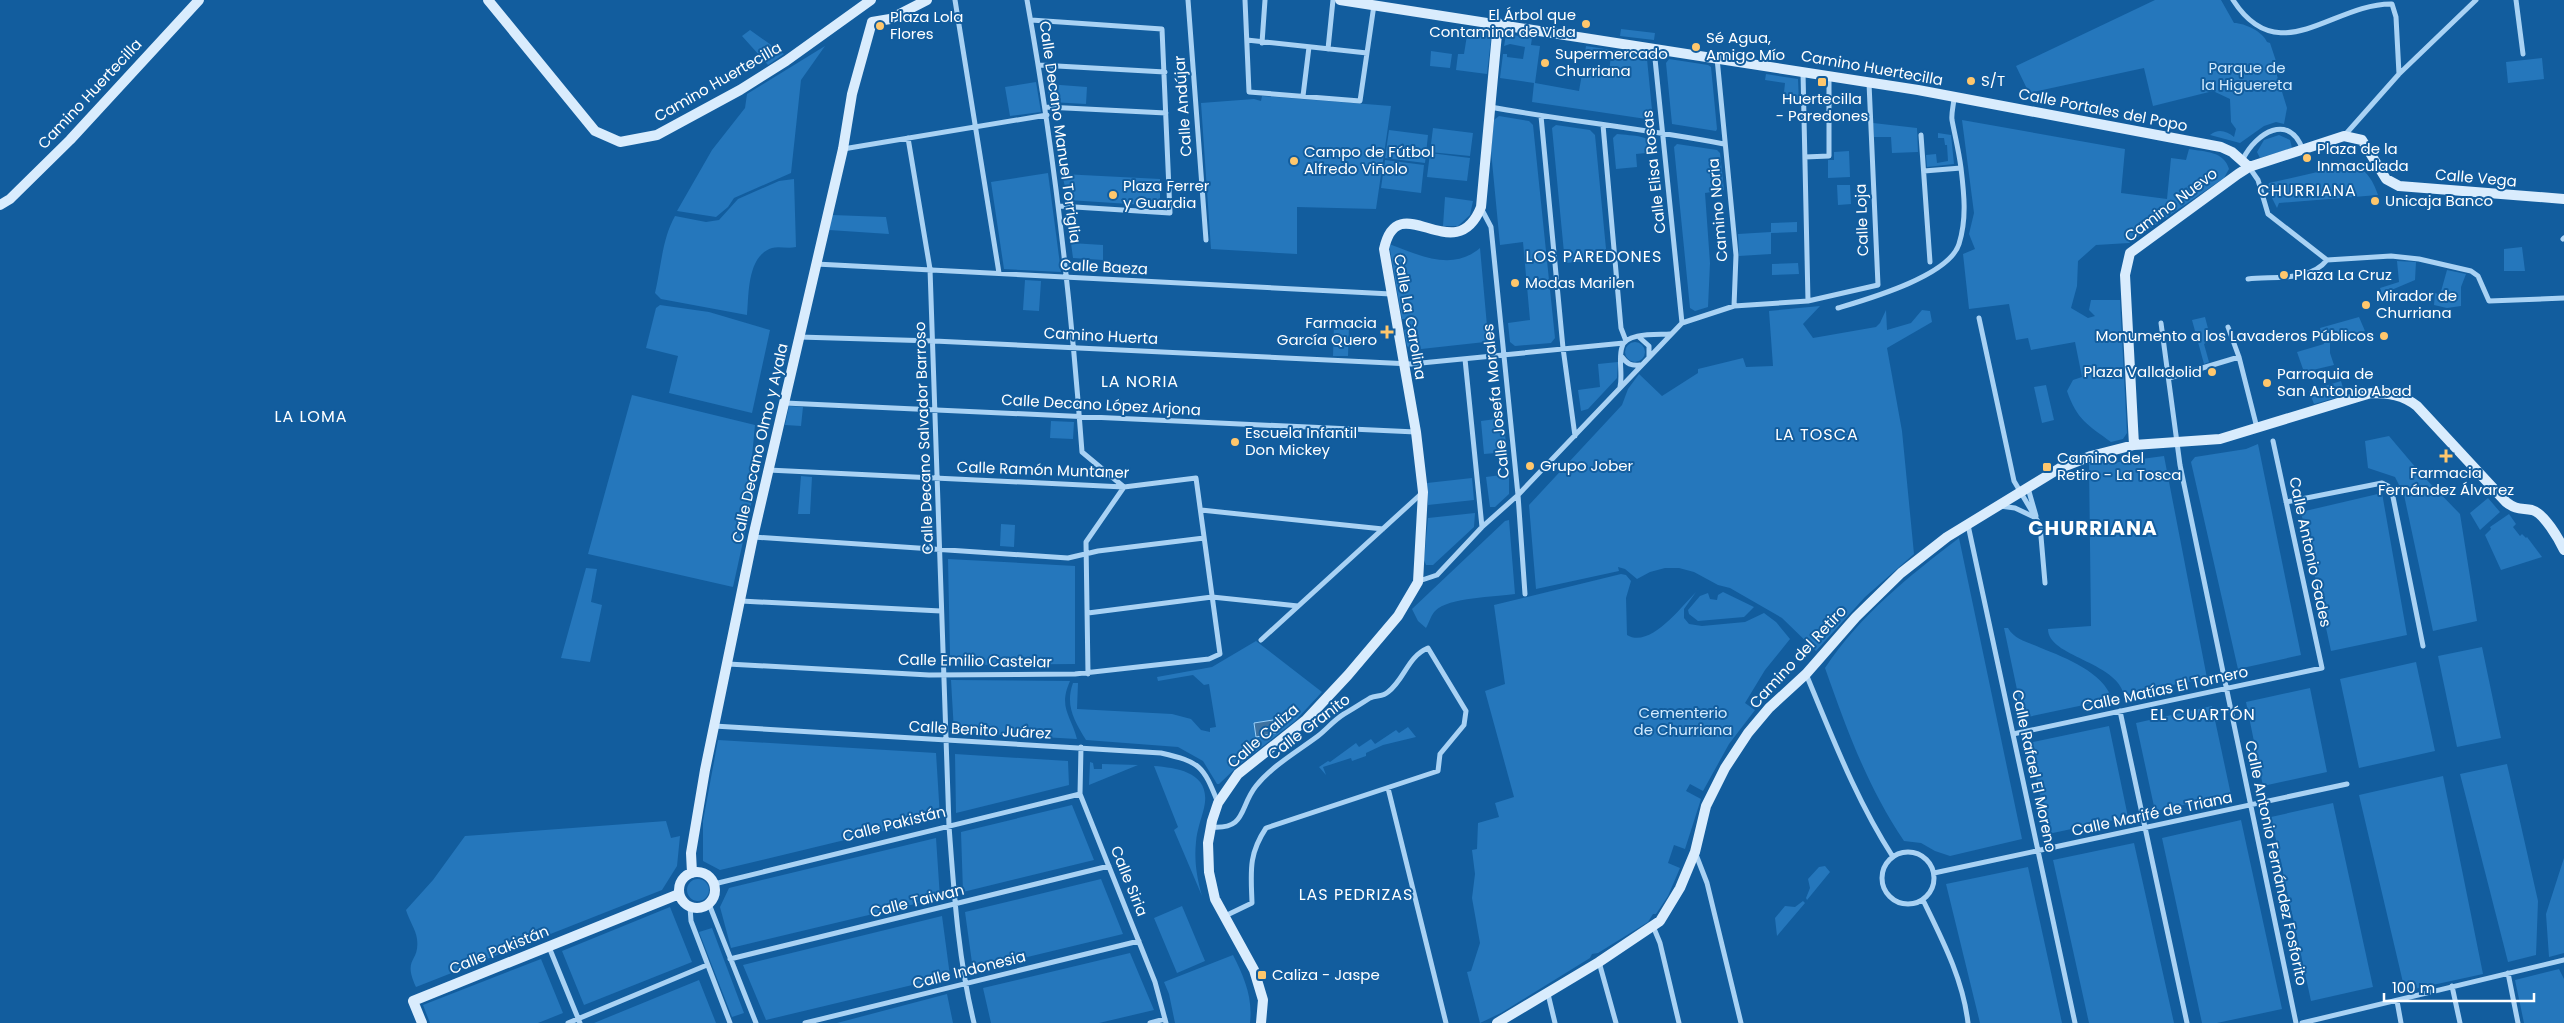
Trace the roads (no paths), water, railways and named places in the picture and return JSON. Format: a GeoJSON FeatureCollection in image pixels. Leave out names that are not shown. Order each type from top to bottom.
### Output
{"type":"FeatureCollection","features":[{"type":"Feature","properties":{"kind":"street","name":"Camino Huertecilla"},"geometry":{"type":"LineString","coordinates":[[0,205],[10,200],[70,140],[199,0]]}},
{"type":"Feature","properties":{"kind":"street","name":"Camino Huertecilla"},"geometry":{"type":"LineString","coordinates":[[488,0],[595,130],[620,142],[657,135],[740,90],[786,61],[867,3]]}},
{"type":"Feature","properties":{"kind":"street"},"geometry":{"type":"LineString","coordinates":[[867,3],[872,22],[890,18],[927,0]]}},
{"type":"Feature","properties":{"kind":"street"},"geometry":{"type":"LineString","coordinates":[[955,0],[1000,273]]}},
{"type":"Feature","properties":{"kind":"street","name":"Calle Decano Manuel Torriglia"},"geometry":{"type":"LineString","coordinates":[[1027,0],[1046,107],[1059,206],[1082,452],[1124,487]]}},
{"type":"Feature","properties":{"kind":"street","name":"Calle Andújar"},"geometry":{"type":"LineString","coordinates":[[1188,0],[1206,240]]}},
{"type":"Feature","properties":{"kind":"street"},"geometry":{"type":"LineString","coordinates":[[1245,0],[1249,92],[1360,101],[1374,5]]}},
{"type":"Feature","properties":{"kind":"street"},"geometry":{"type":"LineString","coordinates":[[1262,43],[1265,0]]}},
{"type":"Feature","properties":{"kind":"street"},"geometry":{"type":"LineString","coordinates":[[1328,49],[1332,0]]}},
{"type":"Feature","properties":{"kind":"street","name":"Camino Huertecilla"},"geometry":{"type":"LineString","coordinates":[[1340,0],[1498,23],[1954,97]]}},
{"type":"Feature","properties":{"kind":"street"},"geometry":{"type":"LineString","coordinates":[[2233,0],[2252,24],[2275,34],[2306,30],[2379,4],[2392,4],[2396,17],[2399,74]]}},
{"type":"Feature","properties":{"kind":"street"},"geometry":{"type":"LineString","coordinates":[[2246,163],[2303,151],[2344,136],[2399,74],[2476,0]]}},
{"type":"Feature","properties":{"kind":"street"},"geometry":{"type":"LineString","coordinates":[[2516,0],[2523,54]]}},
{"type":"Feature","properties":{"kind":"street"},"geometry":{"type":"LineString","coordinates":[[1031,20],[1162,29],[1170,213],[1059,206]]}},
{"type":"Feature","properties":{"kind":"street","name":"Calle Decano Olmo y Ayala"},"geometry":{"type":"LineString","coordinates":[[692,873],[691,853],[714,726],[753,537],[843,149],[852,94],[872,22]]}},
{"type":"Feature","properties":{"kind":"street"},"geometry":{"type":"LineString","coordinates":[[1481,207],[1498,23]]}},
{"type":"Feature","properties":{"kind":"street"},"geometry":{"type":"LineString","coordinates":[[1247,40],[1367,53]]}},
{"type":"Feature","properties":{"kind":"street"},"geometry":{"type":"LineString","coordinates":[[1303,96],[1309,47]]}},
{"type":"Feature","properties":{"kind":"street","name":"Calle Elisa Rosas"},"geometry":{"type":"LineString","coordinates":[[1654,49],[1682,323]]}},
{"type":"Feature","properties":{"kind":"street","name":"Camino Noria"},"geometry":{"type":"LineString","coordinates":[[1716,58],[1736,255],[1734,306]]}},
{"type":"Feature","properties":{"kind":"street"},"geometry":{"type":"LineString","coordinates":[[1039,65],[1165,72]]}},
{"type":"Feature","properties":{"kind":"street"},"geometry":{"type":"LineString","coordinates":[[1418,582],[1437,575],[1482,527],[1518,495],[1682,323],[1734,306],[1808,301],[1803,72]]}},
{"type":"Feature","properties":{"kind":"street"},"geometry":{"type":"LineString","coordinates":[[1805,157],[1829,156],[1829,76]]}},
{"type":"Feature","properties":{"kind":"street","name":"Calle Loja"},"geometry":{"type":"LineString","coordinates":[[1808,301],[1878,285],[1869,82]]}},
{"type":"Feature","properties":{"kind":"street"},"geometry":{"type":"LineString","coordinates":[[1838,308],[1886,294],[1931,272],[1948,260],[1959,246],[1965,218],[1961,168],[1952,119],[1954,97]]}},
{"type":"Feature","properties":{"kind":"street","name":"Calle Portales del Popo"},"geometry":{"type":"LineString","coordinates":[[1954,97],[2221,148],[2246,163]]}},
{"type":"Feature","properties":{"kind":"street"},"geometry":{"type":"LineString","coordinates":[[1490,106],[1541,116],[1662,132],[1724,144]]}},
{"type":"Feature","properties":{"kind":"street"},"geometry":{"type":"LineString","coordinates":[[1046,107],[1166,114]]}},
{"type":"Feature","properties":{"kind":"street"},"geometry":{"type":"LineString","coordinates":[[843,149],[1047,115]]}},
{"type":"Feature","properties":{"kind":"street"},"geometry":{"type":"LineString","coordinates":[[1541,116],[1563,348],[1575,436]]}},
{"type":"Feature","properties":{"kind":"street"},"geometry":{"type":"LineString","coordinates":[[1603,125],[1621,328],[1625,342],[1621,355],[1620,388]]}},
{"type":"Feature","properties":{"kind":"street"},"geometry":{"type":"LineString","coordinates":[[2246,163],[2254,141],[2272,130],[2287,131],[2299,138],[2303,151]]}},
{"type":"Feature","properties":{"kind":"street"},"geometry":{"type":"LineString","coordinates":[[1921,135],[1930,262]]}},
{"type":"Feature","properties":{"kind":"street","name":"Calle Vega"},"geometry":{"type":"LineString","coordinates":[[2344,136],[2362,140],[2386,179],[2399,186],[2564,200]]}},
{"type":"Feature","properties":{"kind":"street","name":"Calle Decano Salvador Barroso"},"geometry":{"type":"LineString","coordinates":[[908,138],[930,269],[934,341],[949,826],[954,905],[964,984],[974,1023]]}},
{"type":"Feature","properties":{"kind":"street"},"geometry":{"type":"LineString","coordinates":[[2246,163],[2258,180],[2268,214],[2327,260],[2391,256],[2419,259],[2471,271],[2478,276],[2489,301],[2564,298]]}},
{"type":"Feature","properties":{"kind":"street","name":"Camino Nuevo"},"geometry":{"type":"LineString","coordinates":[[2134,445],[2125,276],[2130,253],[2246,163]]}},
{"type":"Feature","properties":{"kind":"street"},"geometry":{"type":"LineString","coordinates":[[1924,172],[1961,168]]}},
{"type":"Feature","properties":{"kind":"street","name":"Calle La Carolina"},"geometry":{"type":"LineString","coordinates":[[1418,582],[1423,492],[1416,432],[1402,363],[1384,249],[1387,235],[1393,227],[1400,224],[1414,224],[1446,234],[1459,232],[1477,217],[1481,207]]}},
{"type":"Feature","properties":{"kind":"street","name":"Calle Josefa Morales"},"geometry":{"type":"LineString","coordinates":[[1481,207],[1491,227],[1505,354],[1525,594]]}},
{"type":"Feature","properties":{"kind":"street"},"geometry":{"type":"LineString","coordinates":[[2248,279],[2296,277],[2322,267],[2327,260]]}},
{"type":"Feature","properties":{"kind":"street","name":"Calle Baeza"},"geometry":{"type":"LineString","coordinates":[[816,264],[1392,294]]}},
{"type":"Feature","properties":{"kind":"street"},"geometry":{"type":"LineString","coordinates":[[1979,318],[2014,481],[2024,490],[2040,525],[2045,583]]}},
{"type":"Feature","properties":{"kind":"street","name":"Calle Antonio Fernández Fosforito"},"geometry":{"type":"LineString","coordinates":[[2161,323],[2180,466],[2296,1023]]}},
{"type":"Feature","properties":{"kind":"street"},"geometry":{"type":"LineString","coordinates":[[2228,327],[2239,357],[2257,429]]}},
{"type":"Feature","properties":{"kind":"street"},"geometry":{"type":"LineString","coordinates":[[1625,342],[1639,337],[1670,334]]}},
{"type":"Feature","properties":{"kind":"street","name":"Camino Huerta"},"geometry":{"type":"LineString","coordinates":[[799,337],[934,341],[1402,363],[1465,359],[1625,342]]}},
{"type":"Feature","properties":{"kind":"street"},"geometry":{"type":"LineString","coordinates":[[1639,337],[1649,346],[1649,357]]}},
{"type":"Feature","properties":{"kind":"street"},"geometry":{"type":"LineString","coordinates":[[1621,355],[1625,362],[1632,366],[1640,365]]}},
{"type":"Feature","properties":{"kind":"street"},"geometry":{"type":"LineString","coordinates":[[2169,378],[2239,357]]}},
{"type":"Feature","properties":{"kind":"street"},"geometry":{"type":"LineString","coordinates":[[1465,359],[1482,527]]}},
{"type":"Feature","properties":{"kind":"street"},"geometry":{"type":"LineString","coordinates":[[2134,445],[2178,443],[2220,438],[2257,429],[2371,394],[2396,394],[2408,399],[2514,509],[2534,510],[2551,526],[2564,550]]}},
{"type":"Feature","properties":{"kind":"street","name":"Calle Decano López Arjona"},"geometry":{"type":"LineString","coordinates":[[784,402],[1416,432]]}},
{"type":"Feature","properties":{"kind":"street","name":"Calle Antonio Gades"},"geometry":{"type":"LineString","coordinates":[[2273,441],[2322,668]]}},
{"type":"Feature","properties":{"kind":"street","name":"Camino del Retiro"},"geometry":{"type":"LineString","coordinates":[[1497,1023],[1599,962],[1660,920],[1680,888],[1694,852],[1706,806],[1725,768],[1769,708],[1806,674],[1856,617],[1901,573],[1947,537],[2060,468],[2091,456],[2134,445]]}},
{"type":"Feature","properties":{"kind":"street","name":"Calle Ramón Muntaner"},"geometry":{"type":"LineString","coordinates":[[768,470],[1124,487],[1196,478],[1201,510]]}},
{"type":"Feature","properties":{"kind":"street"},"geometry":{"type":"LineString","coordinates":[[2286,502],[2382,483],[2388,486],[2392,492],[2424,646]]}},
{"type":"Feature","properties":{"kind":"street"},"geometry":{"type":"LineString","coordinates":[[1088,674],[1086,542],[1124,487]]}},
{"type":"Feature","properties":{"kind":"street"},"geometry":{"type":"LineString","coordinates":[[2024,490],[2036,518]]}},
{"type":"Feature","properties":{"kind":"street"},"geometry":{"type":"LineString","coordinates":[[1261,640],[1423,492]]}},
{"type":"Feature","properties":{"kind":"street"},"geometry":{"type":"LineString","coordinates":[[1997,506],[2015,508],[2036,518]]}},
{"type":"Feature","properties":{"kind":"street"},"geometry":{"type":"LineString","coordinates":[[1212,597],[1201,510],[1383,529]]}},
{"type":"Feature","properties":{"kind":"street","name":"Calle Rafael El Moreno"},"geometry":{"type":"LineString","coordinates":[[1968,524],[2075,1023]]}},
{"type":"Feature","properties":{"kind":"street"},"geometry":{"type":"LineString","coordinates":[[753,537],[1068,558],[1204,538]]}},
{"type":"Feature","properties":{"kind":"street","name":"Calle Caliza"},"geometry":{"type":"LineString","coordinates":[[1261,1023],[1263,1000],[1257,978],[1215,899],[1209,872],[1208,843],[1218,803],[1238,774],[1306,720],[1348,675],[1398,616],[1418,582]]}},
{"type":"Feature","properties":{"kind":"street"},"geometry":{"type":"LineString","coordinates":[[1088,613],[1212,597],[1298,606]]}},
{"type":"Feature","properties":{"kind":"street","name":"Calle Emilio Castelar"},"geometry":{"type":"LineString","coordinates":[[728,664],[944,675],[1088,674],[1209,660],[1220,654],[1212,597]]}},
{"type":"Feature","properties":{"kind":"street"},"geometry":{"type":"LineString","coordinates":[[740,601],[941,611]]}},
{"type":"Feature","properties":{"kind":"street","name":"Calle Granito"},"geometry":{"type":"LineString","coordinates":[[1211,827],[1221,828],[1234,824],[1240,819],[1250,794],[1262,779],[1344,714],[1369,699],[1384,696],[1390,691],[1409,662],[1420,652],[1428,648],[1466,711],[1464,725],[1440,754],[1438,771],[1388,788]]}},
{"type":"Feature","properties":{"kind":"street","name":"Calle Matías El Tornero"},"geometry":{"type":"LineString","coordinates":[[2013,734],[2322,668]]}},
{"type":"Feature","properties":{"kind":"street"},"geometry":{"type":"LineString","coordinates":[[1806,674],[1846,770],[1869,818],[1893,857]]}},
{"type":"Feature","properties":{"kind":"street"},"geometry":{"type":"LineString","coordinates":[[2120,712],[2187,1023]]}},
{"type":"Feature","properties":{"kind":"street","name":"Calle Benito Juárez"},"geometry":{"type":"LineString","coordinates":[[714,726],[1161,753],[1190,760],[1206,774],[1218,803]]}},
{"type":"Feature","properties":{"kind":"street","name":"Calle Siria"},"geometry":{"type":"LineString","coordinates":[[1080,747],[1080,794],[1155,982],[1166,1021]]}},
{"type":"Feature","properties":{"kind":"street","name":"Calle Marifé de Triana"},"geometry":{"type":"LineString","coordinates":[[1934,874],[2347,784]]}},
{"type":"Feature","properties":{"kind":"street"},"geometry":{"type":"LineString","coordinates":[[1225,916],[1252,903],[1250,863],[1253,851],[1266,828],[1388,788],[1446,1023]]}},
{"type":"Feature","properties":{"kind":"street","name":"Calle Pakistán"},"geometry":{"type":"LineString","coordinates":[[714,884],[1080,794]]}},
{"type":"Feature","properties":{"kind":"street"},"geometry":{"type":"LineString","coordinates":[[1694,852],[1706,883],[1741,1023]]}},
{"type":"Feature","properties":{"kind":"street"},"geometry":{"type":"LineString","coordinates":[[1910,852],[1918,854],[1931,865],[1934,874],[1932,888],[1923,900],[1906,904],[1890,896],[1882,881],[1883,872],[1893,857],[1910,852]]}},
{"type":"Feature","properties":{"kind":"street","name":"Calle Taiwan"},"geometry":{"type":"LineString","coordinates":[[730,959],[1109,866]]}},
{"type":"Feature","properties":{"kind":"street"},"geometry":{"type":"LineString","coordinates":[[692,873],[705,874],[714,884],[714,898],[709,904],[696,909],[690,907],[679,894],[682,881],[692,873]]}},
{"type":"Feature","properties":{"kind":"street","name":"Calle Pakistán"},"geometry":{"type":"LineString","coordinates":[[422,1023],[413,1001],[679,894]]}},
{"type":"Feature","properties":{"kind":"street"},"geometry":{"type":"LineString","coordinates":[[1923,900],[1950,957],[1965,1001],[1968,1023]]}},
{"type":"Feature","properties":{"kind":"street"},"geometry":{"type":"LineString","coordinates":[[709,904],[756,1023]]}},
{"type":"Feature","properties":{"kind":"street"},"geometry":{"type":"LineString","coordinates":[[690,907],[691,921],[730,1023]]}},
{"type":"Feature","properties":{"kind":"street"},"geometry":{"type":"LineString","coordinates":[[1653,926],[1660,943],[1679,1023]]}},
{"type":"Feature","properties":{"kind":"street","name":"Calle Indonesia"},"geometry":{"type":"LineString","coordinates":[[805,1023],[1139,941]]}},
{"type":"Feature","properties":{"kind":"street"},"geometry":{"type":"LineString","coordinates":[[549,946],[579,1021]]}},
{"type":"Feature","properties":{"kind":"street"},"geometry":{"type":"LineString","coordinates":[[2302,1023],[2564,960]]}},
{"type":"Feature","properties":{"kind":"street"},"geometry":{"type":"LineString","coordinates":[[1599,962],[1616,1023]]}},
{"type":"Feature","properties":{"kind":"street"},"geometry":{"type":"LineString","coordinates":[[568,1023],[579,1021],[708,965]]}},
{"type":"Feature","properties":{"kind":"street"},"geometry":{"type":"LineString","coordinates":[[2508,973],[2518,1023]]}},
{"type":"Feature","properties":{"kind":"street"},"geometry":{"type":"LineString","coordinates":[[2452,986],[2460,1023]]}},
{"type":"Feature","properties":{"kind":"street"},"geometry":{"type":"LineString","coordinates":[[1548,994],[1555,1023]]}},
{"type":"Feature","properties":{"kind":"street"},"geometry":{"type":"LineString","coordinates":[[2397,1001],[2401,1023]]}},
{"type":"Feature","properties":{"kind":"street"},"geometry":{"type":"LineString","coordinates":[[1150,1023],[1166,1021]]}},
{"type":"Feature","properties":{"kind":"place","name":"El Árbol que Contamina de Vida"},"geometry":{"type":"Point","coordinates":[1586,24]}},
{"type":"Feature","properties":{"kind":"place","name":"Plaza Lola Flores"},"geometry":{"type":"Point","coordinates":[880,26]}},
{"type":"Feature","properties":{"kind":"place","name":"Sé Agua, Amigo Mío"},"geometry":{"type":"Point","coordinates":[1696,47]}},
{"type":"Feature","properties":{"kind":"place","name":"Supermercado Churriana"},"geometry":{"type":"Point","coordinates":[1545,63]}},
{"type":"Feature","properties":{"kind":"place","name":"S/T"},"geometry":{"type":"Point","coordinates":[1971,81]}},
{"type":"Feature","properties":{"kind":"place","name":"Huertecilla - Paredones"},"geometry":{"type":"Point","coordinates":[1822,82]}},
{"type":"Feature","properties":{"kind":"place","name":"Plaza de la Inmaculada"},"geometry":{"type":"Point","coordinates":[2307,158]}},
{"type":"Feature","properties":{"kind":"place","name":"Campo de Fútbol Alfredo Viñolo"},"geometry":{"type":"Point","coordinates":[1294,161]}},
{"type":"Feature","properties":{"kind":"place","name":"Plaza Ferrer y Guardia"},"geometry":{"type":"Point","coordinates":[1113,195]}},
{"type":"Feature","properties":{"kind":"place","name":"Unicaja Banco"},"geometry":{"type":"Point","coordinates":[2375,201]}},
{"type":"Feature","properties":{"kind":"place","name":"Plaza La Cruz"},"geometry":{"type":"Point","coordinates":[2284,275]}},
{"type":"Feature","properties":{"kind":"place","name":"Modas Marilen"},"geometry":{"type":"Point","coordinates":[1515,283]}},
{"type":"Feature","properties":{"kind":"place","name":"Mirador de Churriana"},"geometry":{"type":"Point","coordinates":[2366,305]}},
{"type":"Feature","properties":{"kind":"place","name":"Farmacia García Quero"},"geometry":{"type":"Point","coordinates":[1387,332]}},
{"type":"Feature","properties":{"kind":"place","name":"Monumento a los Lavaderos Públicos"},"geometry":{"type":"Point","coordinates":[2384,336]}},
{"type":"Feature","properties":{"kind":"place","name":"Plaza Valladolid"},"geometry":{"type":"Point","coordinates":[2212,372]}},
{"type":"Feature","properties":{"kind":"place","name":"Parroquia de San Antonio Abad"},"geometry":{"type":"Point","coordinates":[2267,383]}},
{"type":"Feature","properties":{"kind":"place","name":"Escuela Infantil Don Mickey"},"geometry":{"type":"Point","coordinates":[1235,442]}},
{"type":"Feature","properties":{"kind":"place","name":"Farmacia Fernández Álvarez"},"geometry":{"type":"Point","coordinates":[2446,456]}},
{"type":"Feature","properties":{"kind":"place","name":"Grupo Jober"},"geometry":{"type":"Point","coordinates":[1530,466]}},
{"type":"Feature","properties":{"kind":"place","name":"Camino del Retiro - La Tosca"},"geometry":{"type":"Point","coordinates":[2047,467]}},
{"type":"Feature","properties":{"kind":"place","name":"Caliza - Jaspe"},"geometry":{"type":"Point","coordinates":[1262,975]}},
{"type":"Feature","properties":{"kind":"district","name":"CHURRIANA"},"geometry":{"type":"Point","coordinates":[2307,190]}},
{"type":"Feature","properties":{"kind":"district","name":"LOS PAREDONES"},"geometry":{"type":"Point","coordinates":[1594,256]}},
{"type":"Feature","properties":{"kind":"district","name":"LA NORIA"},"geometry":{"type":"Point","coordinates":[1140,381]}},
{"type":"Feature","properties":{"kind":"district","name":"LA LOMA"},"geometry":{"type":"Point","coordinates":[311,416]}},
{"type":"Feature","properties":{"kind":"district","name":"LA TOSCA"},"geometry":{"type":"Point","coordinates":[1817,434]}},
{"type":"Feature","properties":{"kind":"district","name":"CHURRIANA"},"geometry":{"type":"Point","coordinates":[2093,528]}},
{"type":"Feature","properties":{"kind":"district","name":"EL CUARTÓN"},"geometry":{"type":"Point","coordinates":[2203,714]}},
{"type":"Feature","properties":{"kind":"district","name":"LAS PEDRIZAS"},"geometry":{"type":"Point","coordinates":[1356,894]}},
{"type":"Feature","properties":{"kind":"park label","name":"Parque de la Higuereta"},"geometry":{"type":"Point","coordinates":[2247,76]}},
{"type":"Feature","properties":{"kind":"park label","name":"Cementerio de Churriana"},"geometry":{"type":"Point","coordinates":[1683,722]}}]}
